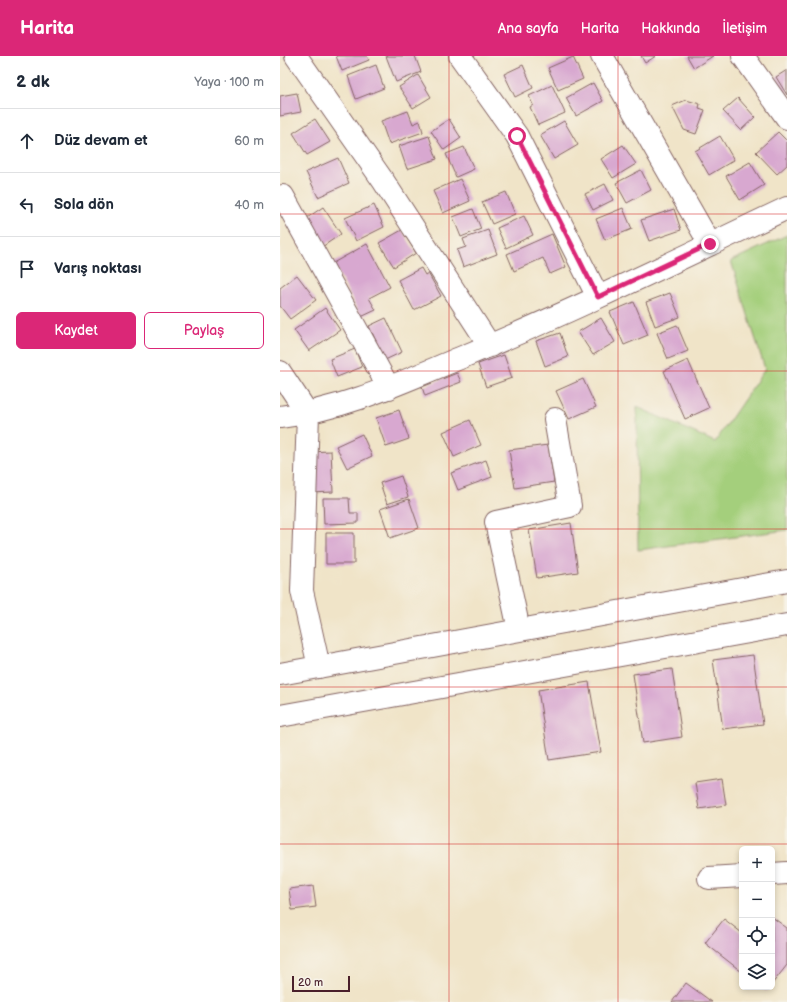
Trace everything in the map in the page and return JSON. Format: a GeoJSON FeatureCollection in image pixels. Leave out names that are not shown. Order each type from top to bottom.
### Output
{"type":"FeatureCollection","features":[{"type":"Feature","properties":{"kind":"street"},"geometry":{"type":"LineString","coordinates":[[296,56],[384,182],[490,346]]}},
{"type":"Feature","properties":{"kind":"street"},"geometry":{"type":"LineString","coordinates":[[460,56],[517,136],[598,297]]}},
{"type":"Feature","properties":{"kind":"street"},"geometry":{"type":"LineString","coordinates":[[602,56],[710,244]]}},
{"type":"Feature","properties":{"kind":"street"},"geometry":{"type":"LineString","coordinates":[[743,56],[787,118]]}},
{"type":"Feature","properties":{"kind":"street"},"geometry":{"type":"LineString","coordinates":[[283,196],[389,388]]}},
{"type":"Feature","properties":{"kind":"street"},"geometry":{"type":"LineString","coordinates":[[280,417],[308,414],[389,388],[490,346],[787,208]]}},
{"type":"Feature","properties":{"kind":"street"},"geometry":{"type":"LineString","coordinates":[[280,372],[308,414],[302,591],[319,667]]}},
{"type":"Feature","properties":{"kind":"street"},"geometry":{"type":"LineString","coordinates":[[519,630],[496,522],[570,506],[555,419]]}},
{"type":"Feature","properties":{"kind":"street"},"geometry":{"type":"LineString","coordinates":[[280,674],[787,580]]}},
{"type":"Feature","properties":{"kind":"street"},"geometry":{"type":"LineString","coordinates":[[280,716],[787,625]]}},
{"type":"Feature","properties":{"kind":"street"},"geometry":{"type":"LineString","coordinates":[[775,874],[787,873]]}},
{"type":"Feature","properties":{"kind":"street"},"geometry":{"type":"LineString","coordinates":[[709,878],[739,876]]}},
{"type":"Feature","properties":{"kind":"green space"},"geometry":{"type":"Polygon","coordinates":[[[787,235],[787,530],[638,550],[637,407],[715,442],[765,369],[731,261],[787,235]]]}},
{"type":"Feature","properties":{"kind":"building"},"geometry":{"type":"Polygon","coordinates":[[[336,56],[367,56],[369,60],[342,71],[336,56]]]}},
{"type":"Feature","properties":{"kind":"building"},"geometry":{"type":"Polygon","coordinates":[[[386,56],[415,56],[421,72],[396,82],[386,56]]]}},
{"type":"Feature","properties":{"kind":"building"},"geometry":{"type":"Polygon","coordinates":[[[641,56],[656,56],[645,63],[641,56]]]}},
{"type":"Feature","properties":{"kind":"building"},"geometry":{"type":"Polygon","coordinates":[[[687,56],[713,56],[694,68],[687,56]]]}},
{"type":"Feature","properties":{"kind":"building"},"geometry":{"type":"Polygon","coordinates":[[[573,57],[583,79],[558,90],[548,68],[573,57]]]}},
{"type":"Feature","properties":{"kind":"building"},"geometry":{"type":"Polygon","coordinates":[[[376,65],[384,88],[356,99],[348,76],[376,65]]]}},
{"type":"Feature","properties":{"kind":"building"},"geometry":{"type":"Polygon","coordinates":[[[523,65],[533,88],[515,97],[504,74],[523,65]]]}},
{"type":"Feature","properties":{"kind":"building"},"geometry":{"type":"Polygon","coordinates":[[[787,70],[787,95],[776,77],[787,70]]]}},
{"type":"Feature","properties":{"kind":"building"},"geometry":{"type":"Polygon","coordinates":[[[418,75],[431,97],[413,108],[399,87],[418,75]]]}},
{"type":"Feature","properties":{"kind":"building"},"geometry":{"type":"Polygon","coordinates":[[[593,83],[603,101],[576,116],[566,98],[593,83]]]}},
{"type":"Feature","properties":{"kind":"building"},"geometry":{"type":"Polygon","coordinates":[[[552,85],[565,113],[538,125],[530,107],[533,105],[529,96],[552,85]]]}},
{"type":"Feature","properties":{"kind":"building"},"geometry":{"type":"Polygon","coordinates":[[[297,93],[301,112],[280,116],[280,96],[297,93]]]}},
{"type":"Feature","properties":{"kind":"building"},"geometry":{"type":"Polygon","coordinates":[[[738,98],[755,117],[741,130],[723,111],[738,98]]]}},
{"type":"Feature","properties":{"kind":"building"},"geometry":{"type":"Polygon","coordinates":[[[686,100],[700,104],[699,108],[705,110],[696,134],[684,130],[672,106],[686,100]]]}},
{"type":"Feature","properties":{"kind":"building"},"geometry":{"type":"Polygon","coordinates":[[[408,111],[413,124],[420,121],[423,132],[389,144],[381,121],[408,111]]]}},
{"type":"Feature","properties":{"kind":"building"},"geometry":{"type":"Polygon","coordinates":[[[315,119],[330,142],[307,155],[293,133],[315,119]]]}},
{"type":"Feature","properties":{"kind":"building"},"geometry":{"type":"Polygon","coordinates":[[[449,119],[461,138],[444,150],[431,131],[449,119]]]}},
{"type":"Feature","properties":{"kind":"building"},"geometry":{"type":"Polygon","coordinates":[[[564,121],[578,145],[554,159],[540,135],[564,121]]]}},
{"type":"Feature","properties":{"kind":"building"},"geometry":{"type":"Polygon","coordinates":[[[778,132],[787,141],[787,165],[777,174],[756,152],[778,132]]]}},
{"type":"Feature","properties":{"kind":"building"},"geometry":{"type":"Polygon","coordinates":[[[429,136],[437,159],[407,169],[399,146],[429,136]]]}},
{"type":"Feature","properties":{"kind":"building"},"geometry":{"type":"Polygon","coordinates":[[[720,136],[734,160],[709,175],[695,151],[720,136]]]}},
{"type":"Feature","properties":{"kind":"building"},"geometry":{"type":"Polygon","coordinates":[[[623,145],[636,164],[613,178],[601,159],[623,145]]]}},
{"type":"Feature","properties":{"kind":"building"},"geometry":{"type":"Polygon","coordinates":[[[464,147],[474,169],[456,177],[446,154],[464,147]]]}},
{"type":"Feature","properties":{"kind":"building"},"geometry":{"type":"Polygon","coordinates":[[[338,158],[349,183],[318,197],[306,172],[338,158]]]}},
{"type":"Feature","properties":{"kind":"building"},"geometry":{"type":"Polygon","coordinates":[[[750,162],[764,185],[740,200],[726,176],[750,162]]]}},
{"type":"Feature","properties":{"kind":"building"},"geometry":{"type":"Polygon","coordinates":[[[641,170],[651,190],[627,203],[616,183],[641,170]]]}},
{"type":"Feature","properties":{"kind":"building"},"geometry":{"type":"Polygon","coordinates":[[[460,179],[470,201],[443,213],[433,191],[460,179]]]}},
{"type":"Feature","properties":{"kind":"building"},"geometry":{"type":"Polygon","coordinates":[[[605,184],[613,200],[593,210],[585,194],[605,184]]]}},
{"type":"Feature","properties":{"kind":"building"},"geometry":{"type":"Polygon","coordinates":[[[506,192],[515,214],[492,224],[482,202],[506,192]]]}},
{"type":"Feature","properties":{"kind":"building"},"geometry":{"type":"Polygon","coordinates":[[[374,205],[384,227],[356,241],[345,218],[374,205]]]}},
{"type":"Feature","properties":{"kind":"building"},"geometry":{"type":"Polygon","coordinates":[[[323,207],[341,234],[322,247],[304,220],[323,207]]]}},
{"type":"Feature","properties":{"kind":"building"},"geometry":{"type":"Polygon","coordinates":[[[623,208],[632,229],[605,240],[596,219],[623,208]]]}},
{"type":"Feature","properties":{"kind":"building"},"geometry":{"type":"Polygon","coordinates":[[[473,209],[481,229],[461,237],[453,217],[473,209]]]}},
{"type":"Feature","properties":{"kind":"building"},"geometry":{"type":"Polygon","coordinates":[[[674,209],[681,230],[649,241],[641,220],[674,209]]]}},
{"type":"Feature","properties":{"kind":"building"},"geometry":{"type":"Polygon","coordinates":[[[524,216],[533,235],[506,248],[497,228],[524,216]]]}},
{"type":"Feature","properties":{"kind":"building"},"geometry":{"type":"Polygon","coordinates":[[[402,230],[416,253],[394,267],[379,243],[402,230]]]}},
{"type":"Feature","properties":{"kind":"building"},"geometry":{"type":"Polygon","coordinates":[[[488,230],[497,254],[463,267],[457,250],[466,247],[463,239],[488,230]]]}},
{"type":"Feature","properties":{"kind":"building"},"geometry":{"type":"Polygon","coordinates":[[[552,234],[566,267],[550,274],[543,258],[514,271],[507,254],[552,234]]]}},
{"type":"Feature","properties":{"kind":"building"},"geometry":{"type":"Polygon","coordinates":[[[367,244],[390,287],[369,298],[376,310],[361,317],[333,263],[367,244]]]}},
{"type":"Feature","properties":{"kind":"building"},"geometry":{"type":"Polygon","coordinates":[[[421,268],[425,275],[428,273],[441,296],[414,310],[398,280],[421,268]]]}},
{"type":"Feature","properties":{"kind":"building"},"geometry":{"type":"Polygon","coordinates":[[[297,275],[316,300],[290,319],[280,306],[280,288],[297,275]]]}},
{"type":"Feature","properties":{"kind":"building"},"geometry":{"type":"Polygon","coordinates":[[[670,293],[680,317],[655,326],[646,302],[670,293]]]}},
{"type":"Feature","properties":{"kind":"building"},"geometry":{"type":"Polygon","coordinates":[[[634,302],[648,335],[624,345],[610,312],[634,302]]]}},
{"type":"Feature","properties":{"kind":"building"},"geometry":{"type":"Polygon","coordinates":[[[325,308],[340,330],[309,351],[294,330],[325,308]]]}},
{"type":"Feature","properties":{"kind":"building"},"geometry":{"type":"Polygon","coordinates":[[[386,318],[402,352],[385,360],[369,326],[386,318]]]}},
{"type":"Feature","properties":{"kind":"building"},"geometry":{"type":"Polygon","coordinates":[[[601,318],[615,342],[593,355],[578,332],[601,318]]]}},
{"type":"Feature","properties":{"kind":"building"},"geometry":{"type":"Polygon","coordinates":[[[677,325],[688,351],[668,359],[657,333],[677,325]]]}},
{"type":"Feature","properties":{"kind":"building"},"geometry":{"type":"Polygon","coordinates":[[[560,333],[568,357],[545,366],[536,341],[560,333]]]}},
{"type":"Feature","properties":{"kind":"building"},"geometry":{"type":"Polygon","coordinates":[[[355,349],[362,367],[337,377],[330,359],[355,349]]]}},
{"type":"Feature","properties":{"kind":"building"},"geometry":{"type":"Polygon","coordinates":[[[504,355],[512,378],[486,387],[478,364],[504,355]]]}},
{"type":"Feature","properties":{"kind":"building"},"geometry":{"type":"Polygon","coordinates":[[[688,360],[709,408],[685,419],[664,371],[688,360]]]}},
{"type":"Feature","properties":{"kind":"building"},"geometry":{"type":"Polygon","coordinates":[[[457,373],[461,382],[425,396],[422,387],[457,373]]]}},
{"type":"Feature","properties":{"kind":"building"},"geometry":{"type":"Polygon","coordinates":[[[583,379],[596,407],[569,419],[556,391],[583,379]]]}},
{"type":"Feature","properties":{"kind":"building"},"geometry":{"type":"Polygon","coordinates":[[[399,410],[409,439],[386,447],[376,418],[399,410]]]}},
{"type":"Feature","properties":{"kind":"building"},"geometry":{"type":"Polygon","coordinates":[[[470,420],[481,445],[454,457],[443,432],[470,420]]]}},
{"type":"Feature","properties":{"kind":"building"},"geometry":{"type":"Polygon","coordinates":[[[362,434],[372,456],[347,468],[336,446],[362,434]]]}},
{"type":"Feature","properties":{"kind":"building"},"geometry":{"type":"Polygon","coordinates":[[[548,445],[554,482],[515,488],[509,450],[548,445]]]}},
{"type":"Feature","properties":{"kind":"building"},"geometry":{"type":"Polygon","coordinates":[[[331,451],[333,492],[310,493],[308,452],[331,451]]]}},
{"type":"Feature","properties":{"kind":"building"},"geometry":{"type":"Polygon","coordinates":[[[486,460],[492,477],[458,490],[451,473],[486,460]]]}},
{"type":"Feature","properties":{"kind":"building"},"geometry":{"type":"Polygon","coordinates":[[[401,476],[408,497],[387,504],[380,483],[401,476]]]}},
{"type":"Feature","properties":{"kind":"building"},"geometry":{"type":"Polygon","coordinates":[[[323,498],[349,498],[350,513],[358,513],[358,523],[324,524],[323,498]]]}},
{"type":"Feature","properties":{"kind":"building"},"geometry":{"type":"Polygon","coordinates":[[[409,499],[419,528],[390,538],[380,509],[409,499]]]}},
{"type":"Feature","properties":{"kind":"building"},"geometry":{"type":"Polygon","coordinates":[[[571,523],[578,572],[537,578],[529,530],[571,523]]]}},
{"type":"Feature","properties":{"kind":"building"},"geometry":{"type":"Polygon","coordinates":[[[326,533],[354,533],[354,564],[326,564],[326,533]]]}},
{"type":"Feature","properties":{"kind":"building"},"geometry":{"type":"Polygon","coordinates":[[[753,655],[763,724],[723,729],[713,660],[753,655]]]}},
{"type":"Feature","properties":{"kind":"building"},"geometry":{"type":"Polygon","coordinates":[[[672,669],[682,737],[643,743],[633,674],[672,669]]]}},
{"type":"Feature","properties":{"kind":"building"},"geometry":{"type":"Polygon","coordinates":[[[589,682],[601,752],[549,760],[538,690],[589,682]]]}},
{"type":"Feature","properties":{"kind":"building"},"geometry":{"type":"Polygon","coordinates":[[[722,779],[726,805],[699,809],[695,783],[722,779]]]}},
{"type":"Feature","properties":{"kind":"building"},"geometry":{"type":"Polygon","coordinates":[[[313,886],[316,907],[292,910],[289,889],[313,886]]]}},
{"type":"Feature","properties":{"kind":"building"},"geometry":{"type":"Polygon","coordinates":[[[724,919],[739,931],[739,970],[705,943],[724,919]]]}},
{"type":"Feature","properties":{"kind":"building"},"geometry":{"type":"Polygon","coordinates":[[[775,919],[787,928],[787,965],[775,980],[775,919]]]}},
{"type":"Feature","properties":{"kind":"building"},"geometry":{"type":"Polygon","coordinates":[[[686,983],[712,1002],[672,1002],[686,983]]]}},
{"type":"Feature","properties":{"kind":"route"},"geometry":{"type":"LineString","coordinates":[[517,136],[598,297],[710,244]]}}]}
